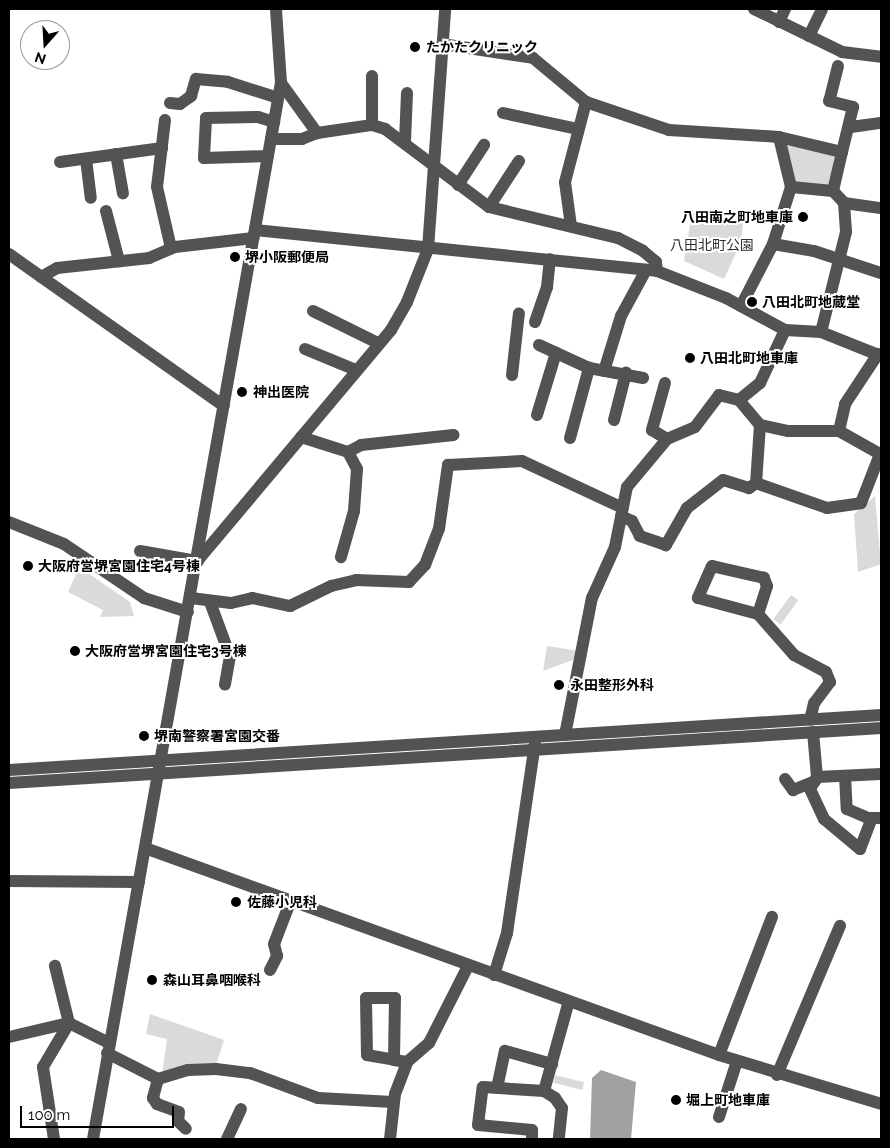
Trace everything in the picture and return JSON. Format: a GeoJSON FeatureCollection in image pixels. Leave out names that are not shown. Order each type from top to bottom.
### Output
{"type":"FeatureCollection","features":[{"type":"Feature","properties":{"kind":"street"},"geometry":{"type":"LineString","coordinates":[[93,1139],[157,774],[198,561],[281,83],[276,9]]}},
{"type":"Feature","properties":{"kind":"street"},"geometry":{"type":"LineString","coordinates":[[198,561],[378,343],[407,302],[428,248],[445,9]]}},
{"type":"Feature","properties":{"kind":"street"},"geometry":{"type":"LineString","coordinates":[[754,9],[842,52],[881,57]]}},
{"type":"Feature","properties":{"kind":"street"},"geometry":{"type":"LineString","coordinates":[[779,22],[785,9]]}},
{"type":"Feature","properties":{"kind":"street"},"geometry":{"type":"LineString","coordinates":[[809,36],[822,9]]}},
{"type":"Feature","properties":{"kind":"street"},"geometry":{"type":"LineString","coordinates":[[442,44],[533,58],[586,102],[669,130],[779,137],[842,152]]}},
{"type":"Feature","properties":{"kind":"street"},"geometry":{"type":"LineString","coordinates":[[833,192],[842,152],[851,127],[853,107],[829,101],[838,66]]}},
{"type":"Feature","properties":{"kind":"street"},"geometry":{"type":"LineString","coordinates":[[372,76],[372,125]]}},
{"type":"Feature","properties":{"kind":"street"},"geometry":{"type":"LineString","coordinates":[[170,102],[180,104],[191,96],[196,79],[228,82],[278,98]]}},
{"type":"Feature","properties":{"kind":"street"},"geometry":{"type":"LineString","coordinates":[[281,83],[318,133]]}},
{"type":"Feature","properties":{"kind":"street"},"geometry":{"type":"LineString","coordinates":[[405,141],[408,93]]}},
{"type":"Feature","properties":{"kind":"street"},"geometry":{"type":"LineString","coordinates":[[571,226],[565,182],[586,102]]}},
{"type":"Feature","properties":{"kind":"street"},"geometry":{"type":"LineString","coordinates":[[503,113],[578,129]]}},
{"type":"Feature","properties":{"kind":"street"},"geometry":{"type":"LineString","coordinates":[[268,156],[204,158],[206,118],[258,117],[274,122]]}},
{"type":"Feature","properties":{"kind":"street"},"geometry":{"type":"LineString","coordinates":[[166,120],[157,187],[171,248]]}},
{"type":"Feature","properties":{"kind":"street"},"geometry":{"type":"LineString","coordinates":[[851,127],[881,123]]}},
{"type":"Feature","properties":{"kind":"street"},"geometry":{"type":"LineString","coordinates":[[271,139],[302,140],[318,133],[372,125],[405,141],[458,185],[489,207],[618,238],[643,251],[656,262],[621,316],[604,370]]}},
{"type":"Feature","properties":{"kind":"street"},"geometry":{"type":"LineString","coordinates":[[741,306],[773,244],[791,187],[779,137]]}},
{"type":"Feature","properties":{"kind":"street"},"geometry":{"type":"LineString","coordinates":[[458,185],[484,145]]}},
{"type":"Feature","properties":{"kind":"street"},"geometry":{"type":"LineString","coordinates":[[60,162],[162,148]]}},
{"type":"Feature","properties":{"kind":"street"},"geometry":{"type":"LineString","coordinates":[[116,154],[123,192]]}},
{"type":"Feature","properties":{"kind":"street"},"geometry":{"type":"LineString","coordinates":[[86,159],[91,198]]}},
{"type":"Feature","properties":{"kind":"street"},"geometry":{"type":"LineString","coordinates":[[489,207],[519,162]]}},
{"type":"Feature","properties":{"kind":"street"},"geometry":{"type":"LineString","coordinates":[[791,187],[833,192],[844,203],[881,208]]}},
{"type":"Feature","properties":{"kind":"street"},"geometry":{"type":"LineString","coordinates":[[821,332],[846,232],[844,203]]}},
{"type":"Feature","properties":{"kind":"street"},"geometry":{"type":"LineString","coordinates":[[106,211],[119,261]]}},
{"type":"Feature","properties":{"kind":"street"},"geometry":{"type":"LineString","coordinates":[[41,277],[57,268],[149,258],[171,248],[254,234],[428,248],[651,270],[678,276],[741,306],[785,330],[821,332],[880,355],[845,404],[840,431]]}},
{"type":"Feature","properties":{"kind":"street"},"geometry":{"type":"LineString","coordinates":[[773,244],[839,259],[881,273]]}},
{"type":"Feature","properties":{"kind":"street"},"geometry":{"type":"LineString","coordinates":[[9,254],[224,406]]}},
{"type":"Feature","properties":{"kind":"street"},"geometry":{"type":"LineString","coordinates":[[512,375],[515,312],[536,318],[550,260]]}},
{"type":"Feature","properties":{"kind":"street"},"geometry":{"type":"LineString","coordinates":[[313,311],[378,343]]}},
{"type":"Feature","properties":{"kind":"street"},"geometry":{"type":"LineString","coordinates":[[739,400],[760,383],[785,330]]}},
{"type":"Feature","properties":{"kind":"street"},"geometry":{"type":"LineString","coordinates":[[539,345],[589,368],[626,373],[644,378]]}},
{"type":"Feature","properties":{"kind":"street"},"geometry":{"type":"LineString","coordinates":[[304,349],[356,370]]}},
{"type":"Feature","properties":{"kind":"street"},"geometry":{"type":"LineString","coordinates":[[537,415],[556,353]]}},
{"type":"Feature","properties":{"kind":"street"},"geometry":{"type":"LineString","coordinates":[[570,438],[589,368]]}},
{"type":"Feature","properties":{"kind":"street"},"geometry":{"type":"LineString","coordinates":[[614,420],[626,373]]}},
{"type":"Feature","properties":{"kind":"street"},"geometry":{"type":"LineString","coordinates":[[665,383],[652,430],[668,439]]}},
{"type":"Feature","properties":{"kind":"street"},"geometry":{"type":"LineString","coordinates":[[565,735],[592,598],[615,547],[627,487],[668,439],[695,427],[719,395],[739,400],[760,425],[788,431],[840,431],[877,449],[880,454],[877,482],[867,498],[841,509],[813,504],[756,483]]}},
{"type":"Feature","properties":{"kind":"street"},"geometry":{"type":"LineString","coordinates":[[756,483],[760,425]]}},
{"type":"Feature","properties":{"kind":"street"},"geometry":{"type":"LineString","coordinates":[[348,452],[361,445],[453,436]]}},
{"type":"Feature","properties":{"kind":"street"},"geometry":{"type":"LineString","coordinates":[[301,437],[348,452],[357,469],[356,493],[341,557]]}},
{"type":"Feature","properties":{"kind":"street"},"geometry":{"type":"LineString","coordinates":[[190,598],[210,602],[252,598],[290,606],[331,586],[356,580],[409,582],[425,565],[439,529],[448,465],[522,460],[622,512],[632,522],[640,536],[666,545],[687,508],[723,480],[749,488],[756,483]]}},
{"type":"Feature","properties":{"kind":"street"},"geometry":{"type":"LineString","coordinates":[[9,522],[64,544],[138,595],[188,612]]}},
{"type":"Feature","properties":{"kind":"street"},"geometry":{"type":"LineString","coordinates":[[140,551],[198,561]]}},
{"type":"Feature","properties":{"kind":"street"},"geometry":{"type":"LineString","coordinates":[[758,614],[768,586],[764,578],[712,566],[698,598],[758,614],[794,655],[826,672],[830,682],[814,703],[812,726],[816,779],[810,789],[824,819],[860,849],[877,818],[847,810],[845,776]]}},
{"type":"Feature","properties":{"kind":"street"},"geometry":{"type":"LineString","coordinates":[[210,602],[230,656],[224,685]]}},
{"type":"Feature","properties":{"kind":"street"},"geometry":{"type":"LineString","coordinates":[[9,783],[535,751],[812,726],[881,715]]}},
{"type":"Feature","properties":{"kind":"street"},"geometry":{"type":"LineString","coordinates":[[9,770],[565,735],[812,726],[881,728]]}},
{"type":"Feature","properties":{"kind":"street"},"geometry":{"type":"LineString","coordinates":[[494,975],[507,933],[535,751],[535,737]]}},
{"type":"Feature","properties":{"kind":"street"},"geometry":{"type":"LineString","coordinates":[[785,780],[793,790],[816,779],[881,774]]}},
{"type":"Feature","properties":{"kind":"street"},"geometry":{"type":"LineString","coordinates":[[145,848],[719,1055],[777,1075],[881,1104]]}},
{"type":"Feature","properties":{"kind":"street"},"geometry":{"type":"LineString","coordinates":[[9,881],[139,882]]}},
{"type":"Feature","properties":{"kind":"street"},"geometry":{"type":"LineString","coordinates":[[270,970],[277,956],[274,944],[291,900]]}},
{"type":"Feature","properties":{"kind":"street"},"geometry":{"type":"LineString","coordinates":[[719,1055],[772,917]]}},
{"type":"Feature","properties":{"kind":"street"},"geometry":{"type":"LineString","coordinates":[[777,1075],[840,926]]}},
{"type":"Feature","properties":{"kind":"street"},"geometry":{"type":"LineString","coordinates":[[54,1139],[43,1067],[69,1023],[56,966]]}},
{"type":"Feature","properties":{"kind":"street"},"geometry":{"type":"LineString","coordinates":[[390,1139],[393,1102],[400,1061],[395,998],[366,998],[367,1055],[400,1061],[429,1043],[468,966]]}},
{"type":"Feature","properties":{"kind":"street"},"geometry":{"type":"LineString","coordinates":[[544,1091],[569,1001]]}},
{"type":"Feature","properties":{"kind":"street"},"geometry":{"type":"LineString","coordinates":[[9,1037],[69,1023],[158,1079],[188,1070],[216,1069],[250,1072],[318,1098],[393,1102]]}},
{"type":"Feature","properties":{"kind":"street"},"geometry":{"type":"LineString","coordinates":[[497,1088],[505,1050],[552,1064]]}},
{"type":"Feature","properties":{"kind":"street"},"geometry":{"type":"LineString","coordinates":[[719,1117],[737,1061]]}},
{"type":"Feature","properties":{"kind":"street"},"geometry":{"type":"LineString","coordinates":[[158,1079],[153,1098],[157,1104],[179,1112],[178,1121],[186,1128]]}},
{"type":"Feature","properties":{"kind":"street"},"geometry":{"type":"LineString","coordinates":[[532,1139],[532,1130],[478,1124],[483,1087],[544,1091],[562,1108],[558,1139]]}},
{"type":"Feature","properties":{"kind":"street"},"geometry":{"type":"LineString","coordinates":[[227,1139],[241,1109]]}},
{"type":"Feature","properties":{"kind":"green space"},"geometry":{"type":"Polygon","coordinates":[[[790,143],[834,155],[832,186],[796,184],[785,147],[790,143]]]}},
{"type":"Feature","properties":{"kind":"green space","name":"八田北町公園"},"geometry":{"type":"Polygon","coordinates":[[[692,213],[743,223],[741,242],[724,279],[684,261],[692,213]]]}},
{"type":"Feature","properties":{"kind":"green space"},"geometry":{"type":"Polygon","coordinates":[[[875,496],[881,564],[858,572],[854,514],[875,496]]]}},
{"type":"Feature","properties":{"kind":"green space"},"geometry":{"type":"Polygon","coordinates":[[[79,567],[130,602],[134,616],[100,617],[103,610],[68,592],[79,567]]]}},
{"type":"Feature","properties":{"kind":"green space"},"geometry":{"type":"Polygon","coordinates":[[[791,595],[798,600],[781,625],[773,619],[791,595]]]}},
{"type":"Feature","properties":{"kind":"green space"},"geometry":{"type":"Polygon","coordinates":[[[547,646],[579,651],[578,658],[543,671],[547,646]]]}},
{"type":"Feature","properties":{"kind":"green space"},"geometry":{"type":"Polygon","coordinates":[[[150,1014],[224,1040],[216,1065],[162,1075],[167,1039],[146,1034],[150,1014]]]}},
{"type":"Feature","properties":{"kind":"green space"},"geometry":{"type":"Polygon","coordinates":[[[555,1075],[584,1082],[582,1090],[553,1083],[555,1075]]]}},
{"type":"Feature","properties":{"kind":"shaded area"},"geometry":{"type":"Polygon","coordinates":[[[601,1070],[636,1082],[631,1139],[590,1139],[592,1078],[601,1070]]]}},
{"type":"Feature","properties":{"kind":"place","name":"たかたクリニック"},"geometry":{"type":"Point","coordinates":[415,47]}},
{"type":"Feature","properties":{"kind":"place","name":"八田南之町地車庫"},"geometry":{"type":"Point","coordinates":[803,217]}},
{"type":"Feature","properties":{"kind":"place","name":"堺小阪郵便局"},"geometry":{"type":"Point","coordinates":[235,257]}},
{"type":"Feature","properties":{"kind":"place","name":"八田北町地蔵堂"},"geometry":{"type":"Point","coordinates":[752,302]}},
{"type":"Feature","properties":{"kind":"place","name":"八田北町地車庫"},"geometry":{"type":"Point","coordinates":[690,358]}},
{"type":"Feature","properties":{"kind":"place","name":"神出医院"},"geometry":{"type":"Point","coordinates":[242,392]}},
{"type":"Feature","properties":{"kind":"place","name":"大阪府営堺宮園住宅4号棟"},"geometry":{"type":"Point","coordinates":[28,566]}},
{"type":"Feature","properties":{"kind":"place","name":"大阪府営堺宮園住宅3号棟"},"geometry":{"type":"Point","coordinates":[75,651]}},
{"type":"Feature","properties":{"kind":"place","name":"永田整形外科"},"geometry":{"type":"Point","coordinates":[559,685]}},
{"type":"Feature","properties":{"kind":"place","name":"堺南警察署宮園交番"},"geometry":{"type":"Point","coordinates":[144,736]}},
{"type":"Feature","properties":{"kind":"place","name":"佐藤小児科"},"geometry":{"type":"Point","coordinates":[236,902]}},
{"type":"Feature","properties":{"kind":"place","name":"森山耳鼻咽喉科"},"geometry":{"type":"Point","coordinates":[152,980]}},
{"type":"Feature","properties":{"kind":"place","name":"堀上町地車庫"},"geometry":{"type":"Point","coordinates":[676,1100]}}]}
